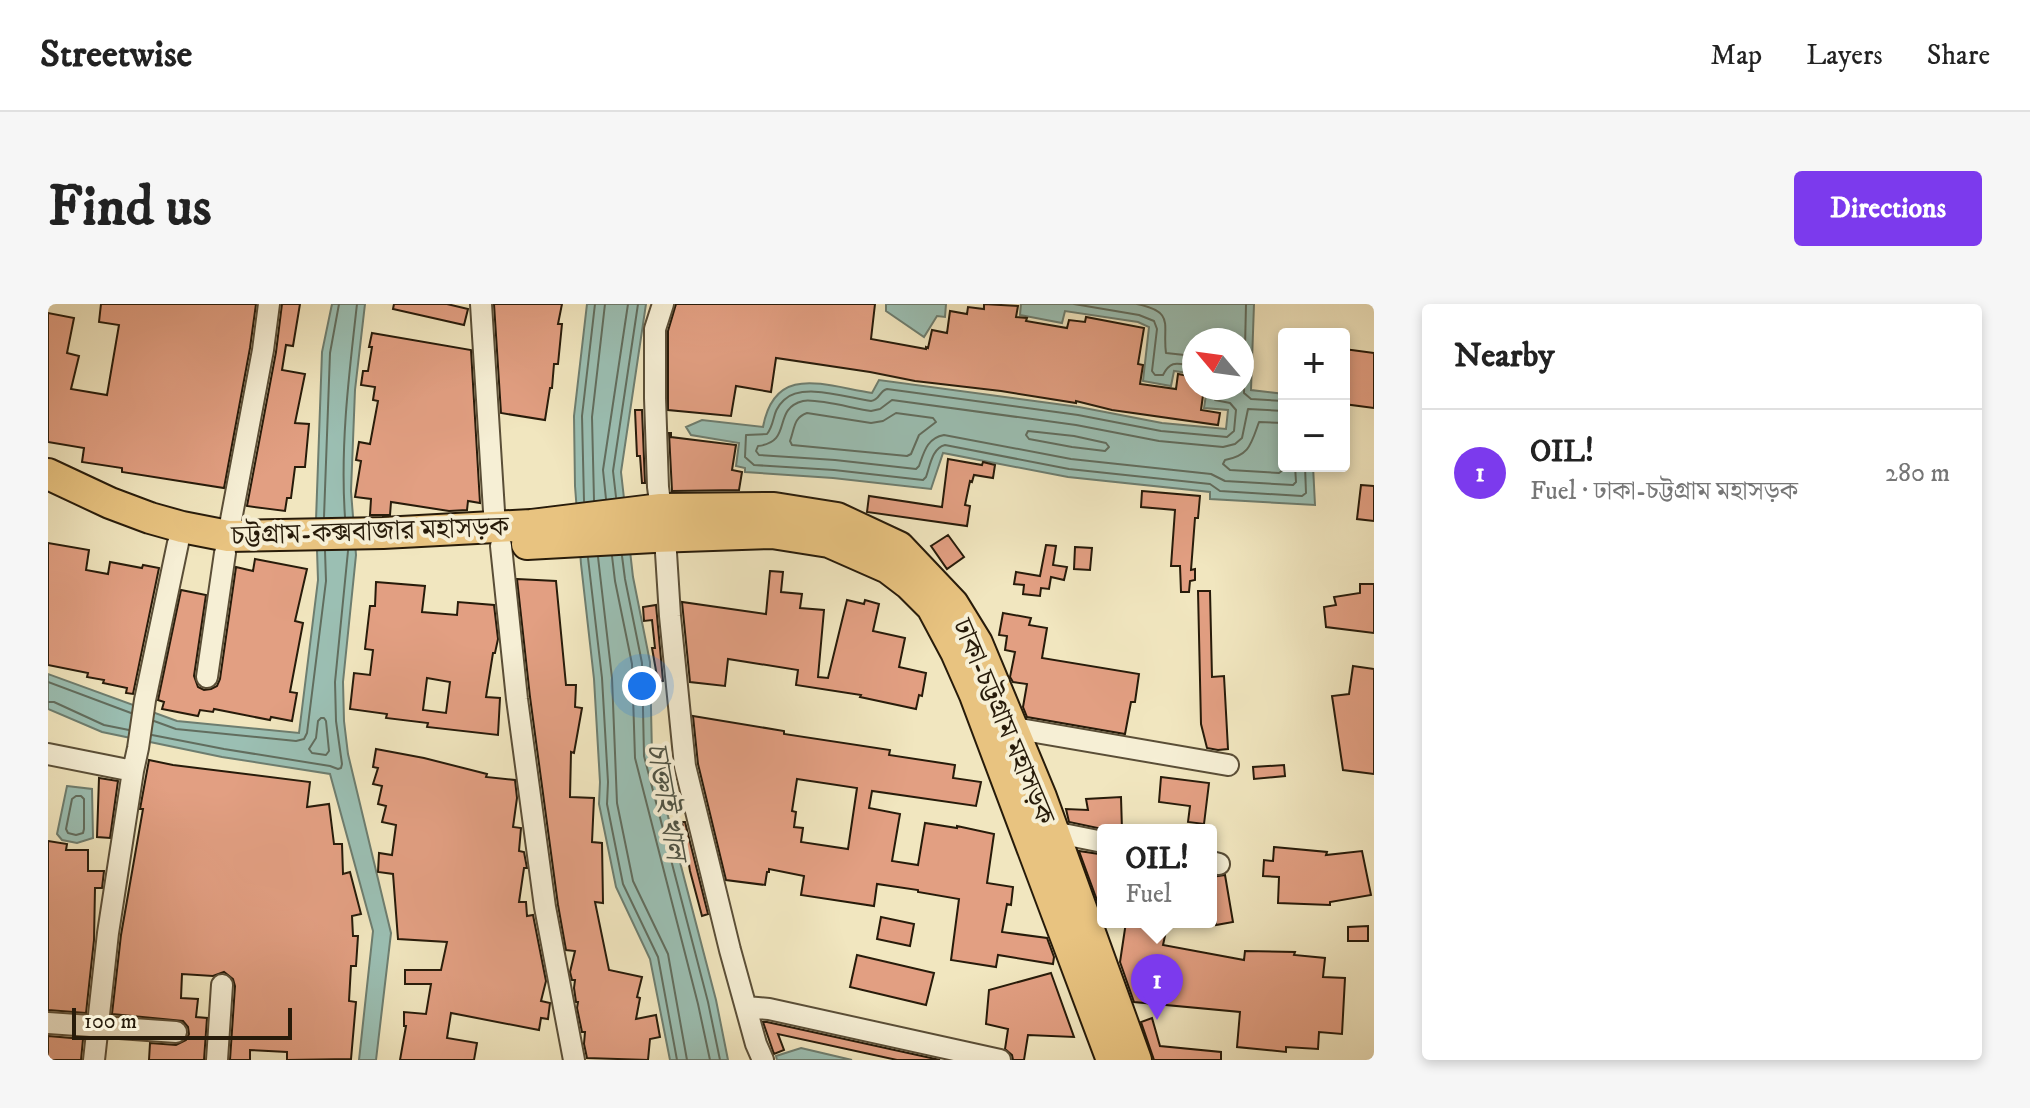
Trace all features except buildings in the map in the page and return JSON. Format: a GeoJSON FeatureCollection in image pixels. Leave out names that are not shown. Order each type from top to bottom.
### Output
{"type":"FeatureCollection","features":[{"type":"Feature","properties":{"kind":"highway","name":"চট্টগ্রাম-কক্সবাজার মহাসড়ক"},"geometry":{"type":"LineString","coordinates":[[48,474],[110,503],[226,544]]}},
{"type":"Feature","properties":{"kind":"highway","name":"চট্টগ্রাম-কক্সবাজার মহাসড়ক"},"geometry":{"type":"LineString","coordinates":[[48,494],[145,535],[178,543],[498,537],[658,523]]}},
{"type":"Feature","properties":{"kind":"highway","name":"ঢাকা-চট্টগ্রাম মহাসড়ক"},"geometry":{"type":"LineString","coordinates":[[658,523],[774,508],[837,518],[899,547],[953,604],[977,643],[1013,728],[1028,801],[1112,1060]]}},
{"type":"Feature","properties":{"kind":"highway","name":"ঢাকা-চট্টগ্রাম মহাসড়ক"},"geometry":{"type":"LineString","coordinates":[[658,523],[772,533],[829,542],[888,568],[932,607],[1028,801],[1053,832],[1136,1060]]}},
{"type":"Feature","properties":{"kind":"street"},"geometry":{"type":"LineString","coordinates":[[207,677],[226,544],[269,304]]}},
{"type":"Feature","properties":{"kind":"street"},"geometry":{"type":"LineString","coordinates":[[481,304],[498,537],[517,699],[545,907],[574,1060]]}},
{"type":"Feature","properties":{"kind":"street"},"geometry":{"type":"LineString","coordinates":[[663,304],[655,329],[658,523],[685,766],[746,1007],[763,1060]]}},
{"type":"Feature","properties":{"kind":"street"},"geometry":{"type":"LineString","coordinates":[[94,1060],[108,933],[133,771],[178,543]]}},
{"type":"Feature","properties":{"kind":"street"},"geometry":{"type":"LineString","coordinates":[[1013,728],[1228,765]]}},
{"type":"Feature","properties":{"kind":"street"},"geometry":{"type":"LineString","coordinates":[[48,754],[133,771]]}},
{"type":"Feature","properties":{"kind":"street"},"geometry":{"type":"LineString","coordinates":[[1053,832],[1097,841]]}},
{"type":"Feature","properties":{"kind":"street"},"geometry":{"type":"LineString","coordinates":[[217,1060],[222,985]]}},
{"type":"Feature","properties":{"kind":"street"},"geometry":{"type":"LineString","coordinates":[[746,1007],[769,1009],[1000,1060]]}},
{"type":"Feature","properties":{"kind":"street"},"geometry":{"type":"LineString","coordinates":[[48,1023],[176,1032]]}},
{"type":"Feature","properties":{"kind":"water"},"geometry":{"type":"Polygon","coordinates":[[[332,304],[365,304],[355,390],[351,491],[356,555],[343,682],[348,754],[391,933],[376,1060],[359,1060],[373,931],[330,774],[222,757],[102,732],[48,709],[48,674],[177,721],[299,733],[318,580],[316,520],[322,352],[332,304]]]}},
{"type":"Feature","properties":{"kind":"water"},"geometry":{"type":"Polygon","coordinates":[[[587,304],[646,304],[621,472],[633,577],[650,662],[652,755],[716,1000],[728,1060],[670,1060],[650,959],[616,887],[599,804],[594,679],[575,486],[574,416],[587,304]]]}},
{"type":"Feature","properties":{"kind":"water"},"geometry":{"type":"Polygon","coordinates":[[[886,304],[946,304],[945,317],[937,316],[924,337],[886,311],[886,304]]]}},
{"type":"Feature","properties":{"kind":"water"},"geometry":{"type":"Polygon","coordinates":[[[1021,304],[1254,304],[1253,328],[1182,328],[1182,372],[1174,371],[1171,386],[1143,381],[1149,327],[1138,322],[1065,311],[1062,323],[1020,315],[1021,304]]]}},
{"type":"Feature","properties":{"kind":"water"},"geometry":{"type":"Polygon","coordinates":[[[879,380],[1079,407],[1162,423],[1226,429],[1228,410],[1204,408],[1205,400],[1254,400],[1254,390],[1278,393],[1278,472],[1313,472],[1315,505],[1210,499],[1210,492],[1068,477],[943,453],[931,489],[745,472],[745,468],[736,466],[739,443],[691,435],[686,427],[702,420],[763,427],[769,407],[778,394],[790,386],[820,384],[872,393],[879,380]]]}},
{"type":"Feature","properties":{"kind":"water"},"geometry":{"type":"Polygon","coordinates":[[[67,786],[92,789],[93,838],[77,843],[62,840],[57,834],[67,786]]]}},
{"type":"Feature","properties":{"kind":"water"},"geometry":{"type":"Polygon","coordinates":[[[801,1048],[852,1060],[777,1060],[776,1056],[801,1048]]]}},
{"type":"Feature","properties":{"kind":"place","name":"OIL!"},"geometry":{"type":"Point","coordinates":[1157,1020]}},
{"type":"Feature","properties":{"kind":"water label","name":"চাক্তাই খাল"},"geometry":{"type":"Point","coordinates":[667,801]}}]}
